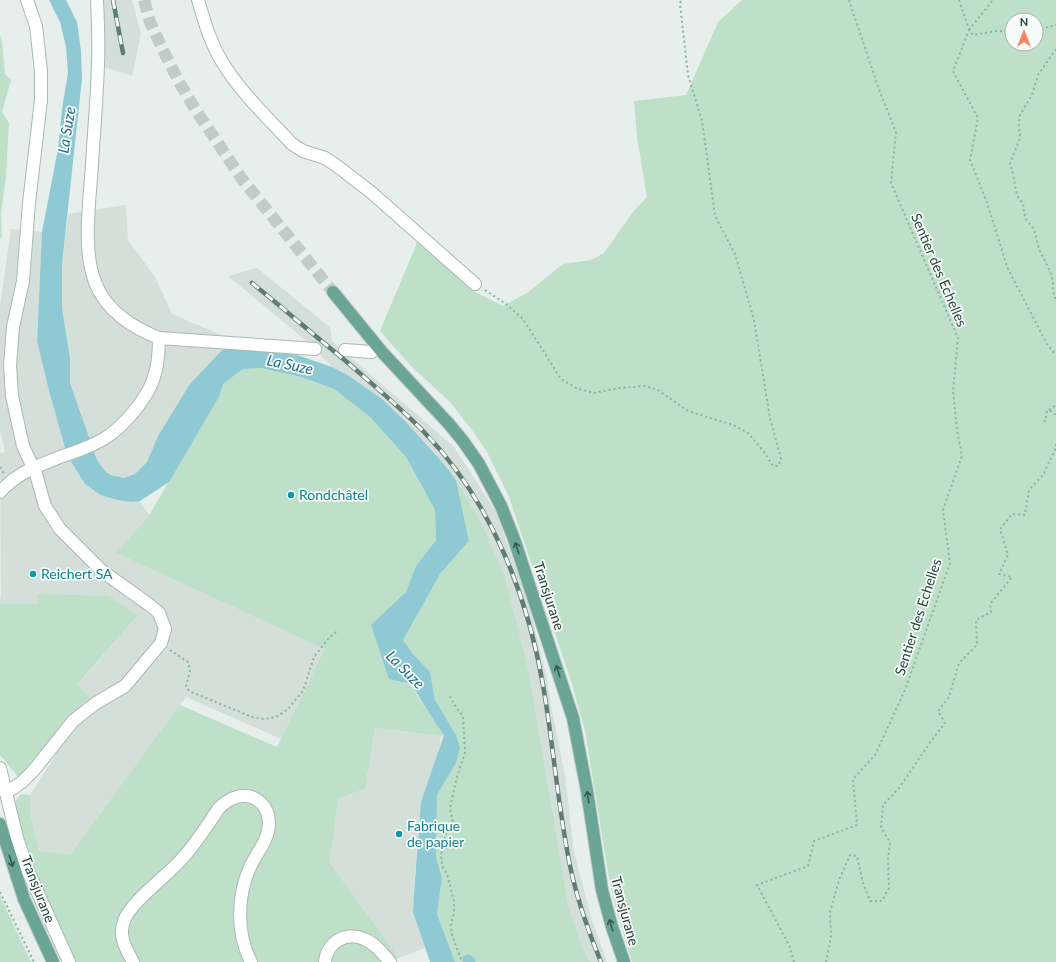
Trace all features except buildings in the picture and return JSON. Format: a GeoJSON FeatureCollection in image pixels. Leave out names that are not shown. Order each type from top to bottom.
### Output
{"type":"FeatureCollection","features":[{"type":"Feature","properties":{"kind":"main road","name":"Transjurane"},"geometry":{"type":"LineString","coordinates":[[333,292],[382,352],[463,441],[479,464],[501,506],[514,539],[573,718],[587,791],[602,890],[612,927],[624,962]]}},
{"type":"Feature","properties":{"kind":"main road","name":"Transjurane"},"geometry":{"type":"LineString","coordinates":[[0,824],[24,899],[53,962]]}},
{"type":"Feature","properties":{"kind":"street"},"geometry":{"type":"LineString","coordinates":[[6,793],[22,782],[34,770],[73,721],[96,703],[125,686],[161,643],[165,629],[159,613],[102,571],[60,529],[45,506],[40,486],[21,439],[12,396],[10,365],[13,327],[22,281],[41,100],[41,71],[36,26],[27,0]]}},
{"type":"Feature","properties":{"kind":"street"},"geometry":{"type":"LineString","coordinates":[[97,0],[98,63],[88,241],[92,274],[96,284],[110,307],[131,324],[144,332],[159,338],[315,349]]}},
{"type":"Feature","properties":{"kind":"street"},"geometry":{"type":"LineString","coordinates":[[198,0],[212,43],[221,60],[237,83],[292,144],[303,151],[325,158],[337,166],[372,193],[475,284]]}},
{"type":"Feature","properties":{"kind":"street"},"geometry":{"type":"LineString","coordinates":[[0,492],[9,481],[21,474],[92,445],[120,427],[145,395],[153,381],[157,368],[159,338]]}},
{"type":"Feature","properties":{"kind":"street"},"geometry":{"type":"LineString","coordinates":[[345,350],[372,352]]}},
{"type":"Feature","properties":{"kind":"street"},"geometry":{"type":"LineString","coordinates":[[0,768],[17,838],[28,872],[69,962]]}},
{"type":"Feature","properties":{"kind":"street"},"geometry":{"type":"LineString","coordinates":[[133,962],[124,945],[121,934],[124,921],[133,907],[179,862],[219,808],[227,801],[238,797],[251,797],[260,802],[268,812],[269,824],[266,837],[251,865],[243,885],[240,910],[242,934],[251,962]]}},
{"type":"Feature","properties":{"kind":"street"},"geometry":{"type":"LineString","coordinates":[[325,962],[330,947],[339,940],[351,937],[364,938],[376,946],[390,962]]}},
{"type":"Feature","properties":{"kind":"path"},"geometry":{"type":"LineString","coordinates":[[475,284],[506,304],[523,319],[560,378],[576,388],[594,394],[619,388],[645,386],[658,390],[688,411],[733,425],[748,433],[764,452],[773,466],[778,466],[781,459],[770,418],[754,320],[735,254],[715,216],[702,121],[688,74],[680,4],[681,0]]}},
{"type":"Feature","properties":{"kind":"path","name":"Sentier des Echelles"},"geometry":{"type":"LineString","coordinates":[[794,962],[790,948],[757,885],[808,866],[814,841],[857,825],[853,779],[875,755],[905,690],[950,563],[943,510],[962,456],[957,430],[953,391],[958,338],[891,184],[896,132],[880,92],[849,0]]}},
{"type":"Feature","properties":{"kind":"path"},"geometry":{"type":"LineString","coordinates":[[959,0],[969,30],[973,35],[1004,32]]}},
{"type":"Feature","properties":{"kind":"path"},"geometry":{"type":"LineString","coordinates":[[993,0],[969,30],[953,71],[978,118],[970,160],[986,200],[1008,269],[1047,344],[1056,355]]}},
{"type":"Feature","properties":{"kind":"path"},"geometry":{"type":"LineString","coordinates":[[1044,28],[1056,25]]}},
{"type":"Feature","properties":{"kind":"path"},"geometry":{"type":"LineString","coordinates":[[1056,49],[1038,75],[1032,94],[1020,114],[1020,138],[1010,164],[1016,191],[1019,199],[1023,203],[1025,218],[1034,229],[1043,260],[1051,273],[1056,301]]}},
{"type":"Feature","properties":{"kind":"path"},"geometry":{"type":"LineString","coordinates":[[1045,422],[1044,419],[1046,417],[1046,413],[1056,405]]}},
{"type":"Feature","properties":{"kind":"path"},"geometry":{"type":"LineString","coordinates":[[1048,410],[1056,415]]}},
{"type":"Feature","properties":{"kind":"path"},"geometry":{"type":"LineString","coordinates":[[826,962],[831,937],[830,912],[839,880],[850,855],[857,856],[870,901],[882,901],[889,888],[888,859],[890,842],[881,828],[883,805],[900,787],[945,723],[938,711],[949,697],[958,662],[977,644],[976,620],[991,612],[990,604],[1012,577],[999,574],[1008,555],[1000,529],[1012,514],[1025,515],[1029,490],[1042,475],[1055,450],[1056,444]]}},
{"type":"Feature","properties":{"kind":"path"},"geometry":{"type":"LineString","coordinates":[[161,643],[188,662],[190,671],[186,686],[189,691],[252,718],[264,720],[276,717],[288,709],[303,691],[314,657],[328,639],[336,632]]}},
{"type":"Feature","properties":{"kind":"path"},"geometry":{"type":"LineString","coordinates":[[450,696],[457,709],[463,716],[465,752],[457,777],[450,808],[453,824],[446,834],[441,855],[442,866],[447,874],[454,901],[454,912],[451,924],[452,935],[462,962]]}},
{"type":"Feature","properties":{"kind":"path"},"geometry":{"type":"LineString","coordinates":[[0,892],[34,962]]}},
{"type":"Feature","properties":{"kind":"shaded area"},"geometry":{"type":"Polygon","coordinates":[[[104,0],[132,0],[141,34],[132,76],[104,67],[104,0]]]}},
{"type":"Feature","properties":{"kind":"shaded area"},"geometry":{"type":"Polygon","coordinates":[[[126,205],[128,240],[155,277],[172,314],[221,335],[222,350],[190,385],[158,436],[147,462],[135,474],[124,478],[111,475],[106,472],[97,460],[70,383],[70,358],[62,308],[62,264],[68,214],[126,205]]]}},
{"type":"Feature","properties":{"kind":"shaded area"},"geometry":{"type":"Polygon","coordinates":[[[11,229],[42,232],[37,341],[67,455],[101,495],[117,500],[131,502],[140,501],[149,515],[116,553],[326,649],[281,739],[186,697],[70,854],[39,851],[30,813],[30,795],[91,699],[77,686],[137,616],[37,594],[37,604],[1,604],[0,453],[5,452],[0,430],[0,306],[11,229]]]}},
{"type":"Feature","properties":{"kind":"shaded area"},"geometry":{"type":"Polygon","coordinates":[[[257,268],[330,327],[332,341],[454,447],[496,512],[528,601],[546,673],[565,776],[574,852],[591,917],[607,962],[590,962],[583,949],[569,908],[528,668],[504,574],[482,524],[456,480],[443,463],[407,423],[382,399],[349,376],[332,367],[315,349],[291,328],[228,276],[257,268]]]}},
{"type":"Feature","properties":{"kind":"shaded area"},"geometry":{"type":"Polygon","coordinates":[[[375,728],[441,736],[439,752],[421,802],[414,886],[413,912],[425,948],[399,958],[330,863],[338,799],[365,789],[375,728]]]}},
{"type":"Feature","properties":{"kind":"green space"},"geometry":{"type":"Polygon","coordinates":[[[742,0],[1056,0],[1056,962],[632,962],[616,909],[609,878],[585,731],[572,684],[509,497],[487,452],[472,430],[450,402],[411,366],[380,331],[419,238],[477,293],[503,306],[527,293],[563,264],[591,260],[604,253],[633,212],[647,197],[637,137],[634,101],[686,95],[718,22],[742,0]]]}},
{"type":"Feature","properties":{"kind":"green space"},"geometry":{"type":"Polygon","coordinates":[[[0,35],[5,74],[11,80],[2,112],[9,123],[6,177],[1,214],[2,237],[0,240],[0,35]]]}},
{"type":"Feature","properties":{"kind":"green space"},"geometry":{"type":"Polygon","coordinates":[[[261,368],[301,377],[334,389],[370,417],[406,457],[435,510],[436,540],[416,566],[407,592],[371,626],[444,735],[441,736],[375,728],[365,789],[338,799],[330,863],[399,958],[381,962],[69,962],[8,810],[21,794],[30,795],[30,813],[39,851],[70,854],[180,705],[277,747],[325,649],[116,553],[149,515],[219,397],[223,384],[243,369],[261,368]]]}},
{"type":"Feature","properties":{"kind":"green space"},"geometry":{"type":"Polygon","coordinates":[[[456,480],[482,524],[504,574],[528,668],[569,908],[583,949],[590,962],[455,962],[437,914],[442,877],[436,858],[437,795],[456,763],[456,735],[435,700],[430,672],[402,640],[440,574],[469,541],[456,480]]]}},
{"type":"Feature","properties":{"kind":"green space"},"geometry":{"type":"Polygon","coordinates":[[[0,594],[1,604],[37,604],[37,594],[109,596],[137,616],[77,685],[91,699],[22,782],[0,755],[0,594]]]}},
{"type":"Feature","properties":{"kind":"green space"},"geometry":{"type":"Polygon","coordinates":[[[0,896],[31,962],[0,962],[0,896]]]}},
{"type":"Feature","properties":{"kind":"water","name":"La Suze"},"geometry":{"type":"Polygon","coordinates":[[[49,0],[66,0],[77,22],[81,51],[82,78],[62,264],[62,308],[70,358],[70,383],[97,460],[106,472],[111,475],[124,478],[135,474],[147,462],[158,436],[190,384],[222,350],[228,348],[297,355],[332,367],[349,376],[382,399],[407,423],[443,463],[456,480],[469,541],[440,574],[403,640],[413,654],[430,672],[435,700],[456,735],[460,748],[456,763],[437,795],[436,858],[442,877],[437,914],[455,962],[430,962],[413,912],[421,802],[444,735],[411,684],[389,679],[371,625],[406,592],[416,566],[436,540],[435,510],[406,457],[370,417],[334,389],[301,377],[261,368],[243,369],[223,384],[219,397],[169,482],[140,501],[131,502],[117,500],[101,495],[85,484],[67,455],[37,341],[42,232],[58,149],[62,109],[68,73],[66,47],[60,22],[49,0]]]}},
{"type":"Feature","properties":{"kind":"tunnel"},"geometry":{"type":"LineString","coordinates":[[144,0],[150,22],[162,48],[195,109],[242,179],[333,292]]}},
{"type":"Feature","properties":{"kind":"railway"},"geometry":{"type":"LineString","coordinates":[[113,0],[123,53]]}},
{"type":"Feature","properties":{"kind":"railway"},"geometry":{"type":"LineString","coordinates":[[252,283],[347,362],[424,432],[468,487],[486,518],[516,582],[527,616],[543,685],[563,828],[572,875],[585,919],[601,962]]}},
{"type":"Feature","properties":{"kind":"place","name":"Rondchâtel"},"geometry":{"type":"Point","coordinates":[291,495]}},
{"type":"Feature","properties":{"kind":"place","name":"Reichert SA"},"geometry":{"type":"Point","coordinates":[33,574]}},
{"type":"Feature","properties":{"kind":"place","name":"Fabrique de papier"},"geometry":{"type":"Point","coordinates":[399,834]}}]}
